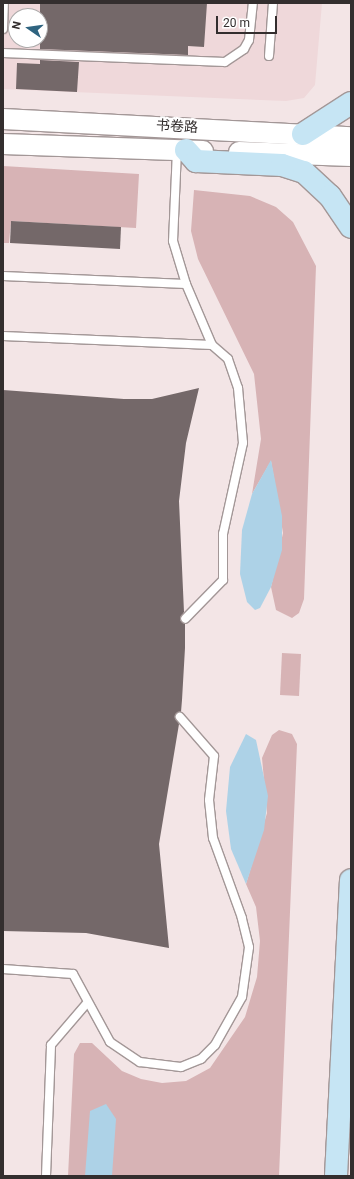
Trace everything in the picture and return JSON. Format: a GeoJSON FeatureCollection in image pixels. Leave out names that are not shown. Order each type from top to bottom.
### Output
{"type":"FeatureCollection","features":[{"type":"Feature","properties":{"kind":"main road"},"geometry":{"type":"LineString","coordinates":[[304,134],[351,103]]}},
{"type":"Feature","properties":{"kind":"main road"},"geometry":{"type":"LineString","coordinates":[[182,150],[196,161],[282,165],[304,172],[330,196],[351,227]]}},
{"type":"Feature","properties":{"kind":"main road"},"geometry":{"type":"LineString","coordinates":[[336,1176],[351,880]]}},
{"type":"Feature","properties":{"kind":"street","name":"书卷路"},"geometry":{"type":"LineString","coordinates":[[3,119],[351,137]]}},
{"type":"Feature","properties":{"kind":"street","name":"书卷路"},"geometry":{"type":"LineString","coordinates":[[3,144],[351,156]]}},
{"type":"Feature","properties":{"kind":"lane"},"geometry":{"type":"LineString","coordinates":[[3,29],[4,3]]}},
{"type":"Feature","properties":{"kind":"lane"},"geometry":{"type":"LineString","coordinates":[[3,53],[225,62],[244,49],[249,40],[253,3]]}},
{"type":"Feature","properties":{"kind":"lane"},"geometry":{"type":"LineString","coordinates":[[269,56],[273,3]]}},
{"type":"Feature","properties":{"kind":"lane"},"geometry":{"type":"LineString","coordinates":[[182,150],[172,241],[186,284],[212,345]]}},
{"type":"Feature","properties":{"kind":"lane"},"geometry":{"type":"LineString","coordinates":[[3,276],[186,284]]}},
{"type":"Feature","properties":{"kind":"lane"},"geometry":{"type":"LineString","coordinates":[[3,336],[212,345],[223,352],[234,370],[243,442],[223,534],[223,580],[185,619]]}},
{"type":"Feature","properties":{"kind":"lane"},"geometry":{"type":"LineString","coordinates":[[3,969],[73,974],[87,1003],[118,1050],[140,1062],[170,1068],[201,1059],[226,1027],[242,997],[249,947],[242,918],[213,838],[209,800],[214,756],[180,717]]}},
{"type":"Feature","properties":{"kind":"lane"},"geometry":{"type":"LineString","coordinates":[[46,1176],[51,1045],[87,1003]]}},
{"type":"Feature","properties":{"kind":"shaded area"},"geometry":{"type":"Polygon","coordinates":[[[3,3],[322,3],[315,85],[304,98],[286,101],[3,89],[3,3]]]}},
{"type":"Feature","properties":{"kind":"shaded area"},"geometry":{"type":"Polygon","coordinates":[[[3,166],[139,174],[136,228],[11,221],[9,243],[3,243],[3,166]]]}},
{"type":"Feature","properties":{"kind":"shaded area"},"geometry":{"type":"Polygon","coordinates":[[[194,190],[250,196],[276,207],[293,222],[316,266],[304,599],[299,613],[292,618],[276,610],[271,587],[283,533],[271,461],[252,494],[261,439],[254,374],[198,259],[191,231],[194,190]]]}},
{"type":"Feature","properties":{"kind":"shaded area"},"geometry":{"type":"Polygon","coordinates":[[[282,653],[301,654],[299,696],[280,695],[282,653]]]}},
{"type":"Feature","properties":{"kind":"shaded area"},"geometry":{"type":"Polygon","coordinates":[[[279,730],[292,734],[297,744],[279,1176],[68,1176],[74,1054],[80,1043],[92,1043],[122,1071],[141,1079],[162,1083],[186,1081],[210,1068],[245,1017],[257,977],[260,941],[256,907],[246,884],[267,813],[262,758],[272,735],[279,730]]]}},
{"type":"Feature","properties":{"kind":"water"},"geometry":{"type":"Polygon","coordinates":[[[271,460],[282,516],[282,550],[271,587],[260,608],[255,610],[247,602],[240,574],[242,530],[252,494],[271,460]]]}},
{"type":"Feature","properties":{"kind":"water"},"geometry":{"type":"Polygon","coordinates":[[[246,734],[256,740],[268,796],[264,830],[246,884],[231,849],[226,811],[230,767],[246,734]]]}},
{"type":"Feature","properties":{"kind":"water"},"geometry":{"type":"Polygon","coordinates":[[[106,1104],[116,1119],[112,1176],[85,1176],[90,1111],[106,1104]]]}},
{"type":"Feature","properties":{"kind":"building"},"geometry":{"type":"Polygon","coordinates":[[[40,3],[207,3],[204,47],[188,46],[188,55],[40,49],[48,48],[48,8],[40,8],[40,3]]]}},
{"type":"Feature","properties":{"kind":"building"},"geometry":{"type":"Polygon","coordinates":[[[40,60],[79,62],[77,92],[16,89],[17,63],[40,64],[40,60]]]}},
{"type":"Feature","properties":{"kind":"building"},"geometry":{"type":"Polygon","coordinates":[[[11,221],[121,227],[120,249],[10,243],[11,221]]]}},
{"type":"Feature","properties":{"kind":"building"},"geometry":{"type":"Polygon","coordinates":[[[199,388],[186,443],[179,501],[184,612],[180,620],[185,624],[181,712],[175,716],[179,724],[159,844],[169,948],[86,933],[3,931],[3,390],[124,399],[152,399],[199,388]]]}}]}
